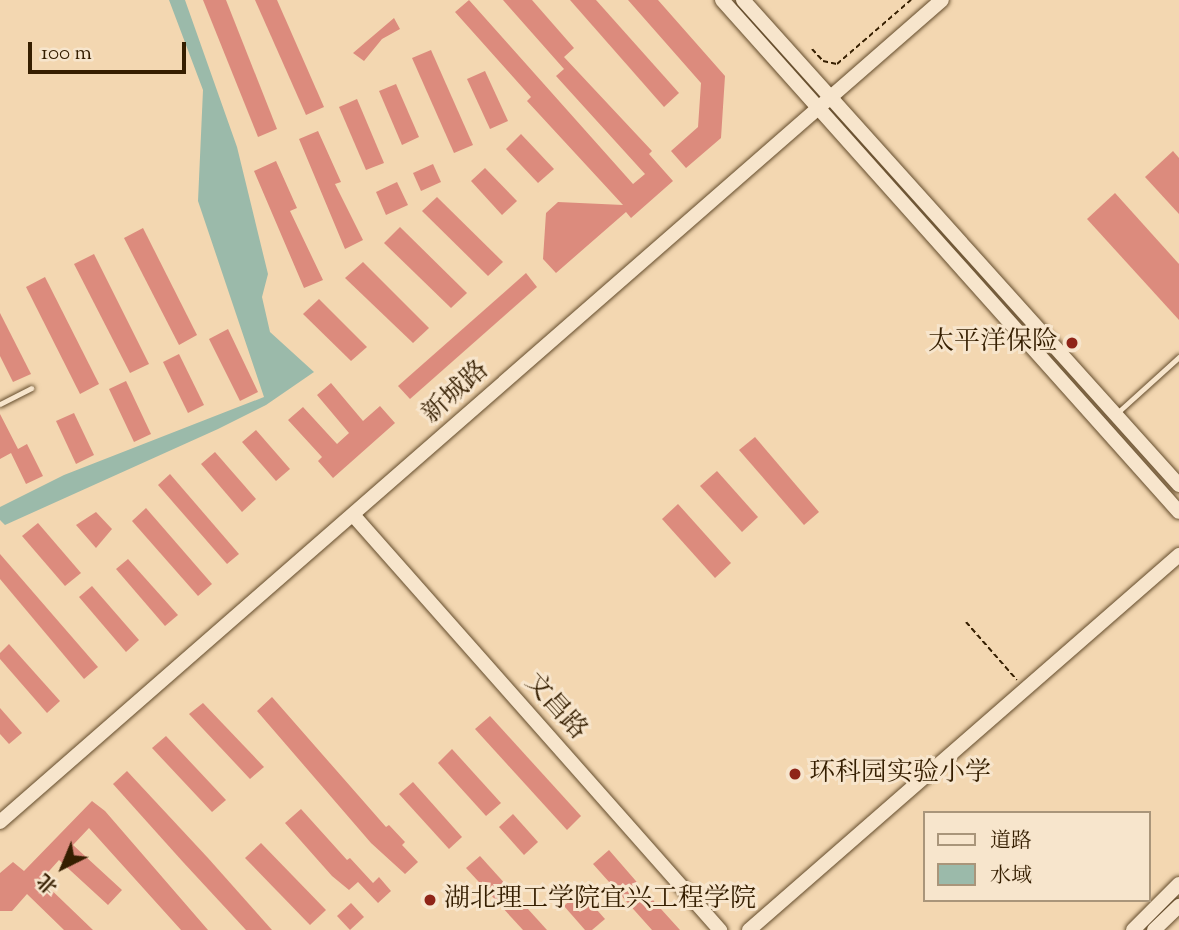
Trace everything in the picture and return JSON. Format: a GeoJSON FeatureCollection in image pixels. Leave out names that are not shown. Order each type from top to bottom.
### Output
{"type":"FeatureCollection","features":[{"type":"Feature","properties":{"kind":"street"},"geometry":{"type":"LineString","coordinates":[[722,0],[816,109],[1179,512]]}},
{"type":"Feature","properties":{"kind":"street"},"geometry":{"type":"LineString","coordinates":[[743,0],[828,99],[1179,485]]}},
{"type":"Feature","properties":{"kind":"street","name":"新城路"},"geometry":{"type":"LineString","coordinates":[[0,822],[354,516],[942,0]]}},
{"type":"Feature","properties":{"kind":"street","name":"文昌路"},"geometry":{"type":"LineString","coordinates":[[354,516],[720,930]]}},
{"type":"Feature","properties":{"kind":"street"},"geometry":{"type":"LineString","coordinates":[[749,930],[1179,555]]}},
{"type":"Feature","properties":{"kind":"street"},"geometry":{"type":"LineString","coordinates":[[1133,930],[1179,884]]}},
{"type":"Feature","properties":{"kind":"street"},"geometry":{"type":"LineString","coordinates":[[1154,930],[1179,906]]}},
{"type":"Feature","properties":{"kind":"lane"},"geometry":{"type":"LineString","coordinates":[[1115,414],[1179,357]]}},
{"type":"Feature","properties":{"kind":"lane"},"geometry":{"type":"LineString","coordinates":[[0,404],[31,388]]}},
{"type":"Feature","properties":{"kind":"path"},"geometry":{"type":"LineString","coordinates":[[812,49],[823,61],[837,64],[911,0]]}},
{"type":"Feature","properties":{"kind":"path"},"geometry":{"type":"LineString","coordinates":[[966,622],[1024,689]]}},
{"type":"Feature","properties":{"kind":"water"},"geometry":{"type":"Polygon","coordinates":[[[169,0],[185,0],[237,147],[268,274],[262,297],[270,332],[314,372],[266,405],[218,429],[5,525],[0,520],[0,507],[64,475],[264,397],[198,201],[203,90],[169,0]]]}},
{"type":"Feature","properties":{"kind":"building"},"geometry":{"type":"Polygon","coordinates":[[[203,0],[226,0],[277,129],[258,137],[203,0]]]}},
{"type":"Feature","properties":{"kind":"building"},"geometry":{"type":"Polygon","coordinates":[[[255,0],[277,0],[324,107],[306,115],[255,0]]]}},
{"type":"Feature","properties":{"kind":"building"},"geometry":{"type":"Polygon","coordinates":[[[469,0],[633,184],[645,174],[556,76],[564,69],[503,0],[532,0],[574,48],[564,57],[652,151],[649,154],[673,181],[631,218],[626,212],[556,273],[543,259],[546,213],[558,202],[623,205],[527,101],[531,97],[455,12],[469,0]]]}},
{"type":"Feature","properties":{"kind":"building"},"geometry":{"type":"Polygon","coordinates":[[[570,0],[596,0],[679,93],[664,107],[570,0]]]}},
{"type":"Feature","properties":{"kind":"building"},"geometry":{"type":"Polygon","coordinates":[[[628,0],[658,0],[725,76],[721,138],[686,168],[671,151],[698,127],[701,83],[628,0]]]}},
{"type":"Feature","properties":{"kind":"building"},"geometry":{"type":"Polygon","coordinates":[[[394,18],[400,29],[382,39],[364,61],[353,53],[394,18]]]}},
{"type":"Feature","properties":{"kind":"building"},"geometry":{"type":"Polygon","coordinates":[[[431,50],[473,145],[454,153],[412,58],[431,50]]]}},
{"type":"Feature","properties":{"kind":"building"},"geometry":{"type":"Polygon","coordinates":[[[485,71],[508,121],[490,129],[467,79],[485,71]]]}},
{"type":"Feature","properties":{"kind":"building"},"geometry":{"type":"Polygon","coordinates":[[[396,84],[419,137],[402,145],[379,91],[396,84]]]}},
{"type":"Feature","properties":{"kind":"building"},"geometry":{"type":"Polygon","coordinates":[[[357,99],[384,163],[366,170],[339,107],[357,99]]]}},
{"type":"Feature","properties":{"kind":"building"},"geometry":{"type":"Polygon","coordinates":[[[318,131],[341,182],[335,184],[363,240],[345,249],[299,139],[318,131]]]}},
{"type":"Feature","properties":{"kind":"building"},"geometry":{"type":"Polygon","coordinates":[[[521,134],[554,169],[538,183],[506,149],[521,134]]]}},
{"type":"Feature","properties":{"kind":"building"},"geometry":{"type":"Polygon","coordinates":[[[1173,151],[1179,158],[1179,214],[1145,177],[1173,151]]]}},
{"type":"Feature","properties":{"kind":"building"},"geometry":{"type":"Polygon","coordinates":[[[276,161],[297,208],[290,211],[323,280],[304,288],[254,171],[276,161]]]}},
{"type":"Feature","properties":{"kind":"building"},"geometry":{"type":"Polygon","coordinates":[[[433,164],[441,182],[421,191],[413,173],[433,164]]]}},
{"type":"Feature","properties":{"kind":"building"},"geometry":{"type":"Polygon","coordinates":[[[485,168],[517,201],[502,215],[471,181],[485,168]]]}},
{"type":"Feature","properties":{"kind":"building"},"geometry":{"type":"Polygon","coordinates":[[[397,182],[408,205],[386,215],[376,192],[397,182]]]}},
{"type":"Feature","properties":{"kind":"building"},"geometry":{"type":"Polygon","coordinates":[[[1115,193],[1179,264],[1179,320],[1087,219],[1115,193]]]}},
{"type":"Feature","properties":{"kind":"building"},"geometry":{"type":"Polygon","coordinates":[[[437,197],[503,262],[488,276],[422,211],[437,197]]]}},
{"type":"Feature","properties":{"kind":"building"},"geometry":{"type":"Polygon","coordinates":[[[400,227],[467,293],[451,308],[384,243],[400,227]]]}},
{"type":"Feature","properties":{"kind":"building"},"geometry":{"type":"Polygon","coordinates":[[[143,228],[197,335],[179,345],[124,238],[143,228]]]}},
{"type":"Feature","properties":{"kind":"building"},"geometry":{"type":"Polygon","coordinates":[[[94,254],[149,364],[130,373],[74,264],[94,254]]]}},
{"type":"Feature","properties":{"kind":"building"},"geometry":{"type":"Polygon","coordinates":[[[363,262],[429,328],[413,343],[345,278],[363,262]]]}},
{"type":"Feature","properties":{"kind":"building"},"geometry":{"type":"Polygon","coordinates":[[[526,273],[537,287],[410,399],[398,386],[526,273]]]}},
{"type":"Feature","properties":{"kind":"building"},"geometry":{"type":"Polygon","coordinates":[[[45,277],[99,384],[80,394],[26,287],[45,277]]]}},
{"type":"Feature","properties":{"kind":"building"},"geometry":{"type":"Polygon","coordinates":[[[319,299],[367,347],[351,361],[303,314],[319,299]]]}},
{"type":"Feature","properties":{"kind":"building"},"geometry":{"type":"Polygon","coordinates":[[[0,313],[31,374],[13,382],[0,356],[0,313]]]}},
{"type":"Feature","properties":{"kind":"building"},"geometry":{"type":"Polygon","coordinates":[[[228,329],[258,392],[240,401],[209,339],[228,329]]]}},
{"type":"Feature","properties":{"kind":"building"},"geometry":{"type":"Polygon","coordinates":[[[179,354],[204,405],[188,413],[163,362],[179,354]]]}},
{"type":"Feature","properties":{"kind":"building"},"geometry":{"type":"Polygon","coordinates":[[[126,381],[151,434],[134,442],[109,389],[126,381]]]}},
{"type":"Feature","properties":{"kind":"building"},"geometry":{"type":"Polygon","coordinates":[[[331,383],[363,421],[380,406],[395,423],[333,478],[318,461],[322,457],[288,420],[303,407],[337,444],[349,433],[317,395],[331,383]]]}},
{"type":"Feature","properties":{"kind":"building"},"geometry":{"type":"Polygon","coordinates":[[[74,413],[94,455],[76,464],[56,421],[74,413]]]}},
{"type":"Feature","properties":{"kind":"building"},"geometry":{"type":"Polygon","coordinates":[[[0,414],[18,449],[27,444],[43,476],[26,484],[11,453],[0,459],[0,414]]]}},
{"type":"Feature","properties":{"kind":"building"},"geometry":{"type":"Polygon","coordinates":[[[256,430],[290,469],[276,481],[242,442],[256,430]]]}},
{"type":"Feature","properties":{"kind":"building"},"geometry":{"type":"Polygon","coordinates":[[[755,437],[819,512],[804,525],[739,450],[755,437]]]}},
{"type":"Feature","properties":{"kind":"building"},"geometry":{"type":"Polygon","coordinates":[[[215,452],[256,499],[242,512],[201,464],[215,452]]]}},
{"type":"Feature","properties":{"kind":"building"},"geometry":{"type":"Polygon","coordinates":[[[717,471],[758,517],[742,532],[700,486],[717,471]]]}},
{"type":"Feature","properties":{"kind":"building"},"geometry":{"type":"Polygon","coordinates":[[[170,474],[239,554],[227,564],[158,485],[170,474]]]}},
{"type":"Feature","properties":{"kind":"building"},"geometry":{"type":"Polygon","coordinates":[[[678,504],[731,563],[715,578],[662,519],[678,504]]]}},
{"type":"Feature","properties":{"kind":"building"},"geometry":{"type":"Polygon","coordinates":[[[146,508],[212,584],[198,596],[132,521],[146,508]]]}},
{"type":"Feature","properties":{"kind":"building"},"geometry":{"type":"Polygon","coordinates":[[[96,512],[112,529],[96,548],[76,525],[96,512]]]}},
{"type":"Feature","properties":{"kind":"building"},"geometry":{"type":"Polygon","coordinates":[[[38,523],[81,573],[65,586],[22,536],[38,523]]]}},
{"type":"Feature","properties":{"kind":"building"},"geometry":{"type":"Polygon","coordinates":[[[0,554],[98,667],[84,679],[0,579],[0,554]]]}},
{"type":"Feature","properties":{"kind":"building"},"geometry":{"type":"Polygon","coordinates":[[[128,559],[178,615],[165,626],[116,569],[128,559]]]}},
{"type":"Feature","properties":{"kind":"building"},"geometry":{"type":"Polygon","coordinates":[[[92,586],[139,640],[126,652],[79,597],[92,586]]]}},
{"type":"Feature","properties":{"kind":"building"},"geometry":{"type":"Polygon","coordinates":[[[9,644],[60,701],[47,713],[0,659],[0,653],[9,644]]]}},
{"type":"Feature","properties":{"kind":"building"},"geometry":{"type":"Polygon","coordinates":[[[272,697],[386,827],[389,825],[405,842],[402,845],[418,862],[405,874],[371,843],[257,711],[272,697]]]}},
{"type":"Feature","properties":{"kind":"building"},"geometry":{"type":"Polygon","coordinates":[[[203,703],[264,767],[250,779],[189,714],[203,703]]]}},
{"type":"Feature","properties":{"kind":"building"},"geometry":{"type":"Polygon","coordinates":[[[0,708],[22,733],[9,744],[0,734],[0,708]]]}},
{"type":"Feature","properties":{"kind":"building"},"geometry":{"type":"Polygon","coordinates":[[[490,716],[581,816],[567,830],[475,729],[490,716]]]}},
{"type":"Feature","properties":{"kind":"building"},"geometry":{"type":"Polygon","coordinates":[[[166,736],[226,800],[212,812],[152,748],[166,736]]]}},
{"type":"Feature","properties":{"kind":"building"},"geometry":{"type":"Polygon","coordinates":[[[452,749],[501,803],[486,816],[438,763],[452,749]]]}},
{"type":"Feature","properties":{"kind":"building"},"geometry":{"type":"Polygon","coordinates":[[[127,771],[272,930],[246,930],[183,862],[113,784],[127,771]]]}},
{"type":"Feature","properties":{"kind":"building"},"geometry":{"type":"Polygon","coordinates":[[[413,782],[462,837],[449,849],[399,794],[413,782]]]}},
{"type":"Feature","properties":{"kind":"building"},"geometry":{"type":"Polygon","coordinates":[[[92,801],[105,811],[208,930],[181,930],[89,828],[73,845],[122,890],[108,905],[59,860],[41,880],[93,930],[64,930],[27,894],[12,911],[0,911],[0,873],[13,862],[24,871],[92,801]]]}},
{"type":"Feature","properties":{"kind":"building"},"geometry":{"type":"Polygon","coordinates":[[[301,809],[347,860],[350,858],[373,883],[379,877],[391,891],[378,903],[358,882],[349,890],[332,876],[285,823],[301,809]]]}},
{"type":"Feature","properties":{"kind":"building"},"geometry":{"type":"Polygon","coordinates":[[[513,814],[538,842],[524,855],[499,827],[513,814]]]}},
{"type":"Feature","properties":{"kind":"building"},"geometry":{"type":"Polygon","coordinates":[[[261,843],[326,910],[310,925],[245,858],[261,843]]]}},
{"type":"Feature","properties":{"kind":"building"},"geometry":{"type":"Polygon","coordinates":[[[609,850],[680,930],[652,930],[593,864],[609,850]]]}},
{"type":"Feature","properties":{"kind":"building"},"geometry":{"type":"Polygon","coordinates":[[[480,856],[547,930],[523,930],[466,868],[480,856]]]}},
{"type":"Feature","properties":{"kind":"building"},"geometry":{"type":"Polygon","coordinates":[[[580,891],[605,919],[592,930],[585,930],[564,906],[580,891]]]}},
{"type":"Feature","properties":{"kind":"building"},"geometry":{"type":"Polygon","coordinates":[[[351,903],[364,917],[350,930],[337,916],[351,903]]]}},
{"type":"Feature","properties":{"kind":"place","name":"太平洋保险"},"geometry":{"type":"Point","coordinates":[1072,343]}},
{"type":"Feature","properties":{"kind":"place","name":"环科园实验小学"},"geometry":{"type":"Point","coordinates":[795,774]}},
{"type":"Feature","properties":{"kind":"place","name":"湖北理工学院宜兴工程学院"},"geometry":{"type":"Point","coordinates":[430,900]}}]}
